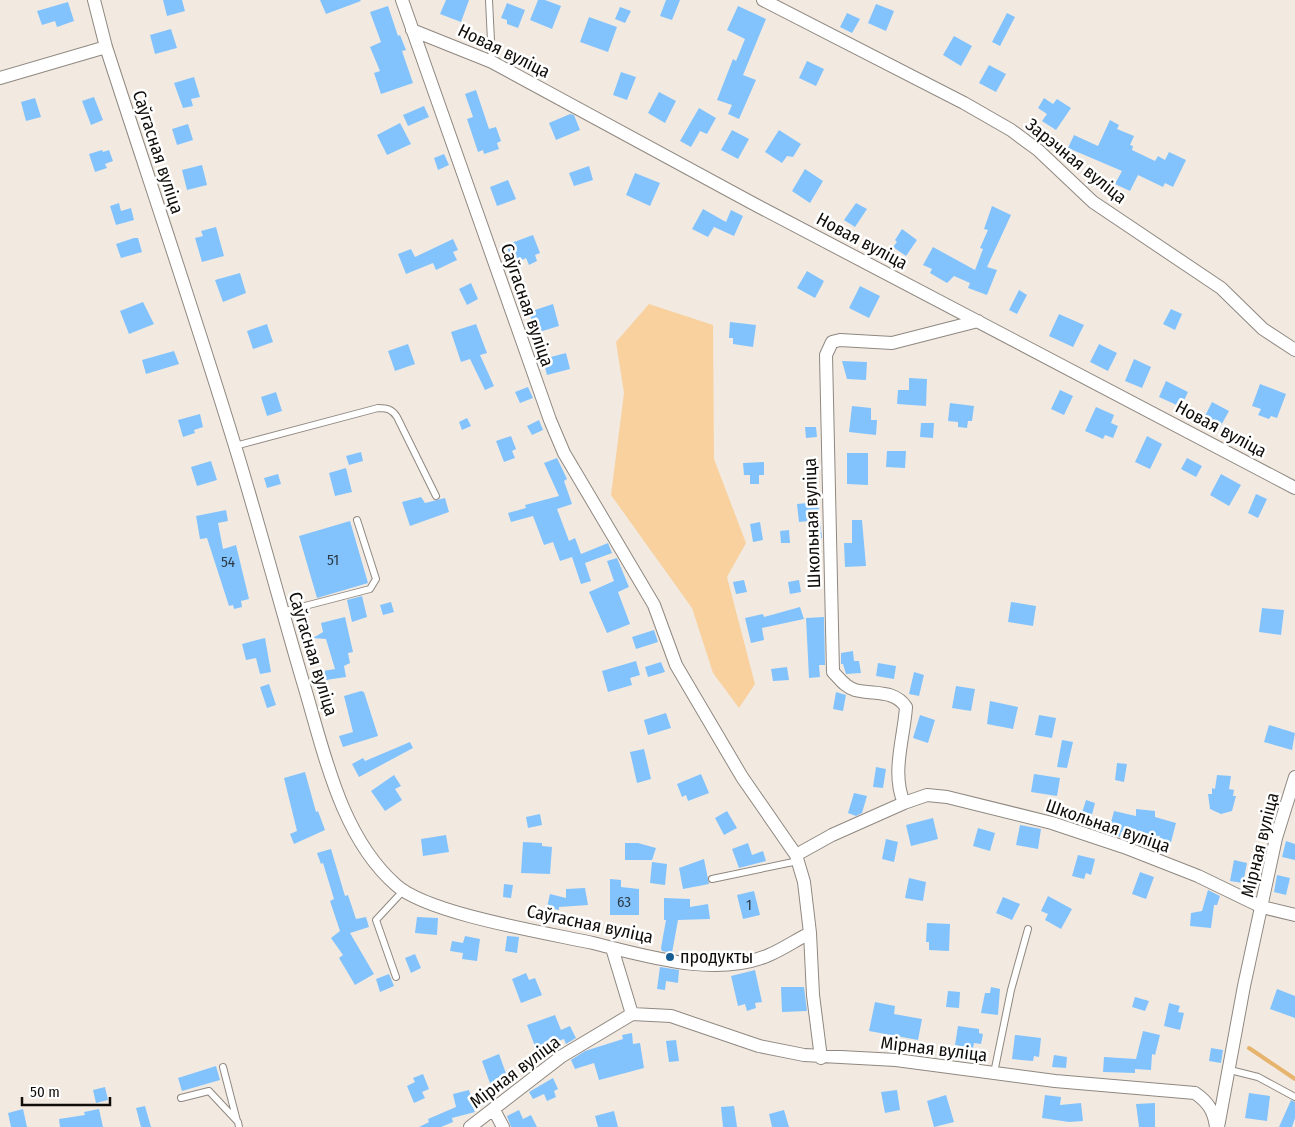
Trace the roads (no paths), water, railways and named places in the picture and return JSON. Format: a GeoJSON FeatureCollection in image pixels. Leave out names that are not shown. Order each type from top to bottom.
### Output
{"type":"FeatureCollection","features":[{"type":"Feature","properties":{"kind":"street","name":"Саўгасная вуліца"},"geometry":{"type":"LineString","coordinates":[[94,0],[106,47],[235,446],[328,765],[358,838],[386,875],[403,891],[418,900],[470,915],[612,948],[703,966],[730,964],[768,955],[810,933],[804,882],[797,858],[742,777],[676,664],[654,605],[564,453],[550,420],[402,0]]}},
{"type":"Feature","properties":{"kind":"street","name":"Зарэчная вуліца"},"geometry":{"type":"LineString","coordinates":[[763,0],[964,103],[1011,130],[1038,150],[1093,202],[1221,288],[1263,329],[1295,350]]}},
{"type":"Feature","properties":{"kind":"street","name":"Новая вуліца"},"geometry":{"type":"LineString","coordinates":[[412,30],[492,62],[754,204],[1295,488]]}},
{"type":"Feature","properties":{"kind":"street"},"geometry":{"type":"LineString","coordinates":[[0,78],[106,47]]}},
{"type":"Feature","properties":{"kind":"street","name":"Школьная вуліца"},"geometry":{"type":"LineString","coordinates":[[904,803],[898,790],[898,775],[906,707],[900,698],[887,694],[854,690],[844,684],[833,672],[826,355],[832,342],[840,340],[892,343],[978,321]]}},
{"type":"Feature","properties":{"kind":"street","name":"Мірная вуліца"},"geometry":{"type":"LineString","coordinates":[[1217,1127],[1225,1098],[1244,986],[1276,838],[1295,777]]}},
{"type":"Feature","properties":{"kind":"street","name":"Школьная вуліца"},"geometry":{"type":"LineString","coordinates":[[797,858],[832,835],[904,803],[926,795],[958,798],[1052,824],[1124,847],[1198,876],[1262,907],[1295,915]]}},
{"type":"Feature","properties":{"kind":"street"},"geometry":{"type":"LineString","coordinates":[[810,933],[821,1058]]}},
{"type":"Feature","properties":{"kind":"street"},"geometry":{"type":"LineString","coordinates":[[612,948],[632,1014]]}},
{"type":"Feature","properties":{"kind":"street","name":"Мірная вуліца"},"geometry":{"type":"LineString","coordinates":[[470,1127],[562,1056],[632,1014],[671,1016],[759,1046],[821,1058],[896,1060],[1055,1081],[1195,1093],[1205,1100],[1212,1110],[1217,1127]]}},
{"type":"Feature","properties":{"kind":"street"},"geometry":{"type":"LineString","coordinates":[[1195,1093],[1225,1098]]}},
{"type":"Feature","properties":{"kind":"street"},"geometry":{"type":"LineString","coordinates":[[494,1110],[503,1127]]}},
{"type":"Feature","properties":{"kind":"lane"},"geometry":{"type":"LineString","coordinates":[[489,0],[492,62]]}},
{"type":"Feature","properties":{"kind":"lane"},"geometry":{"type":"LineString","coordinates":[[235,446],[378,408],[387,408],[394,411],[436,496]]}},
{"type":"Feature","properties":{"kind":"lane"},"geometry":{"type":"LineString","coordinates":[[282,612],[370,590],[376,579],[357,520]]}},
{"type":"Feature","properties":{"kind":"lane"},"geometry":{"type":"LineString","coordinates":[[712,879],[797,858]]}},
{"type":"Feature","properties":{"kind":"lane"},"geometry":{"type":"LineString","coordinates":[[396,977],[376,920],[403,891]]}},
{"type":"Feature","properties":{"kind":"lane"},"geometry":{"type":"LineString","coordinates":[[994,1074],[1011,990],[1028,929]]}},
{"type":"Feature","properties":{"kind":"lane"},"geometry":{"type":"LineString","coordinates":[[223,1067],[238,1124]]}},
{"type":"Feature","properties":{"kind":"lane"},"geometry":{"type":"LineString","coordinates":[[1230,1070],[1258,1077],[1295,1097]]}},
{"type":"Feature","properties":{"kind":"lane"},"geometry":{"type":"LineString","coordinates":[[181,1098],[209,1091],[238,1124]]}},
{"type":"Feature","properties":{"kind":"waterway"},"geometry":{"type":"LineString","coordinates":[[1249,1048],[1295,1079]]}},
{"type":"Feature","properties":{"kind":"place","name":"продукты"},"geometry":{"type":"Point","coordinates":[670,957]}}]}
